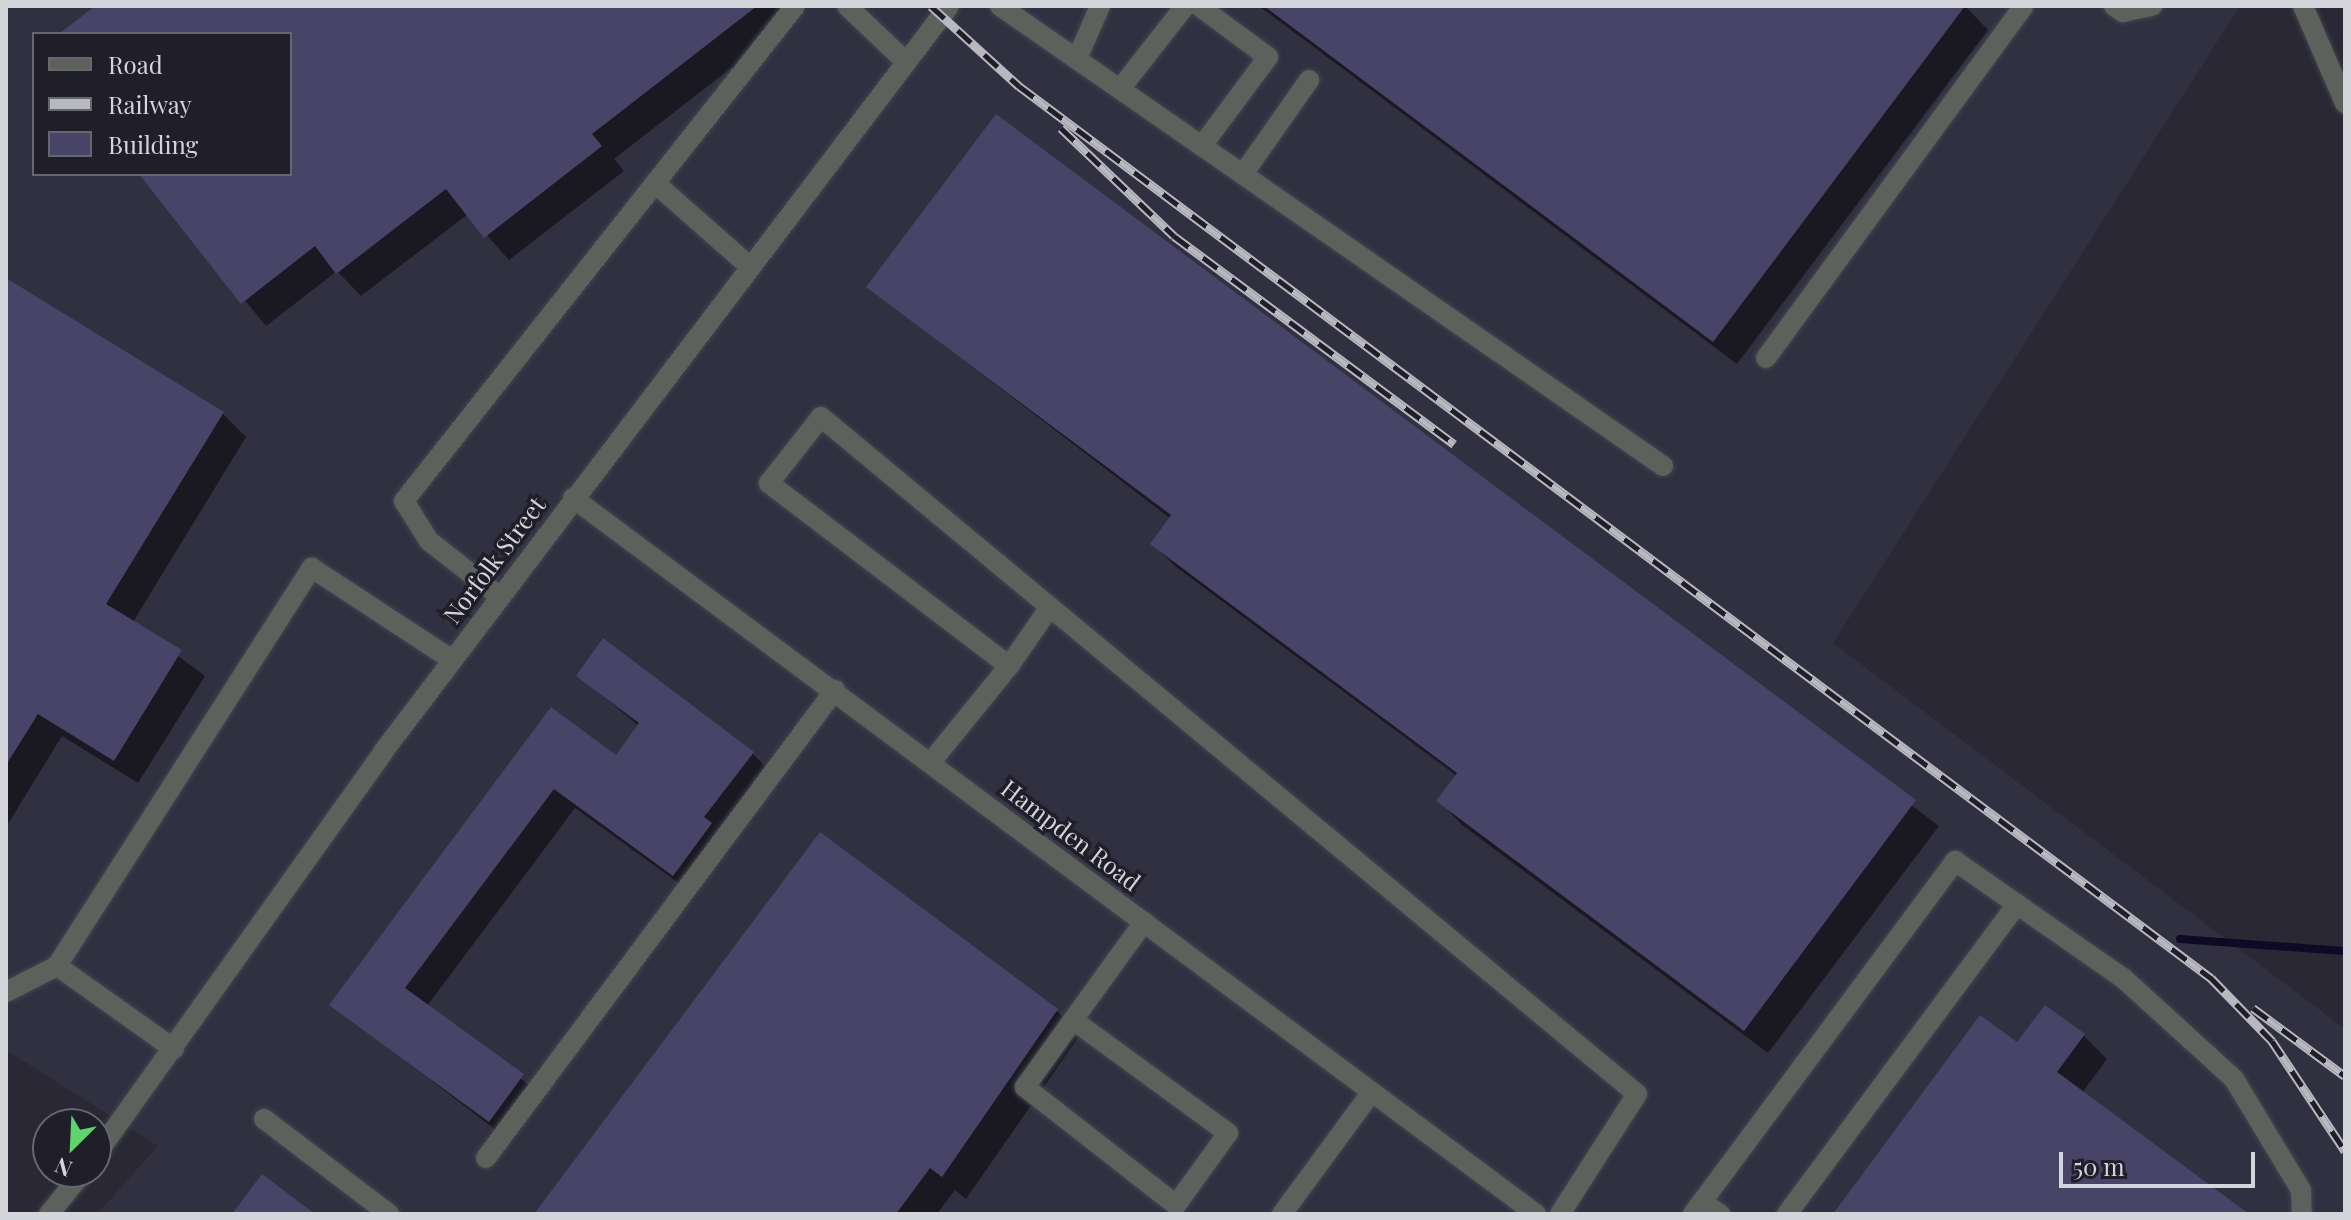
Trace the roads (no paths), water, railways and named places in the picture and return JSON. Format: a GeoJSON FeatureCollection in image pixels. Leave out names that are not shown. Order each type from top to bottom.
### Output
{"type":"FeatureCollection","features":[{"type":"Feature","properties":{"kind":"street"},"geometry":{"type":"LineString","coordinates":[[499,596],[429,541],[404,501],[795,6]]}},
{"type":"Feature","properties":{"kind":"street"},"geometry":{"type":"LineString","coordinates":[[847,6],[906,62]]}},
{"type":"Feature","properties":{"kind":"street","name":"Norfolk Street"},"geometry":{"type":"LineString","coordinates":[[112,1133],[499,596],[949,6]]}},
{"type":"Feature","properties":{"kind":"street"},"geometry":{"type":"LineString","coordinates":[[1000,6],[1663,466]]}},
{"type":"Feature","properties":{"kind":"street"},"geometry":{"type":"LineString","coordinates":[[1077,59],[1100,6]]}},
{"type":"Feature","properties":{"kind":"street"},"geometry":{"type":"LineString","coordinates":[[1120,89],[1185,6]]}},
{"type":"Feature","properties":{"kind":"street"},"geometry":{"type":"LineString","coordinates":[[1199,6],[1268,57],[1202,146]]}},
{"type":"Feature","properties":{"kind":"street"},"geometry":{"type":"LineString","coordinates":[[1766,358],[2024,6]]}},
{"type":"Feature","properties":{"kind":"street"},"geometry":{"type":"LineString","coordinates":[[2114,6],[2123,12],[2152,6]]}},
{"type":"Feature","properties":{"kind":"street"},"geometry":{"type":"LineString","coordinates":[[2303,6],[2345,103]]}},
{"type":"Feature","properties":{"kind":"street"},"geometry":{"type":"LineString","coordinates":[[1243,174],[1309,80]]}},
{"type":"Feature","properties":{"kind":"street"},"geometry":{"type":"LineString","coordinates":[[655,183],[749,266]]}},
{"type":"Feature","properties":{"kind":"street"},"geometry":{"type":"LineString","coordinates":[[1009,666],[769,483],[821,417],[1637,1094],[1560,1214]]}},
{"type":"Feature","properties":{"kind":"street","name":"Hampden Road"},"geometry":{"type":"LineString","coordinates":[[573,498],[835,690],[1371,1093],[1509,1206],[1536,1214]]}},
{"type":"Feature","properties":{"kind":"street"},"geometry":{"type":"LineString","coordinates":[[6,992],[57,966],[312,568],[452,660]]}},
{"type":"Feature","properties":{"kind":"street"},"geometry":{"type":"LineString","coordinates":[[931,762],[1009,666],[1050,607]]}},
{"type":"Feature","properties":{"kind":"street"},"geometry":{"type":"LineString","coordinates":[[486,1158],[835,690]]}},
{"type":"Feature","properties":{"kind":"street"},"geometry":{"type":"LineString","coordinates":[[1720,1214],[1697,1208],[1955,861],[2123,978],[2234,1079],[2301,1190],[2302,1214]]}},
{"type":"Feature","properties":{"kind":"street"},"geometry":{"type":"LineString","coordinates":[[1787,1214],[2017,904]]}},
{"type":"Feature","properties":{"kind":"street"},"geometry":{"type":"LineString","coordinates":[[1073,1020],[1228,1133],[1176,1205],[1025,1087],[1073,1020],[1144,922]]}},
{"type":"Feature","properties":{"kind":"street"},"geometry":{"type":"LineString","coordinates":[[57,966],[174,1049]]}},
{"type":"Feature","properties":{"kind":"street"},"geometry":{"type":"LineString","coordinates":[[1282,1214],[1371,1093]]}},
{"type":"Feature","properties":{"kind":"street"},"geometry":{"type":"LineString","coordinates":[[264,1119],[389,1214]]}},
{"type":"Feature","properties":{"kind":"street"},"geometry":{"type":"LineString","coordinates":[[49,1214],[70,1188]]}},
{"type":"Feature","properties":{"kind":"waterway"},"geometry":{"type":"LineString","coordinates":[[2180,939],[2345,951]]}},
{"type":"Feature","properties":{"kind":"railway"},"geometry":{"type":"LineString","coordinates":[[931,6],[1019,86],[2211,978],[2272,1041],[2345,1151]]}},
{"type":"Feature","properties":{"kind":"railway"},"geometry":{"type":"LineString","coordinates":[[1061,128],[1174,236],[1454,444]]}},
{"type":"Feature","properties":{"kind":"railway"},"geometry":{"type":"LineString","coordinates":[[2253,1008],[2345,1076]]}}]}
